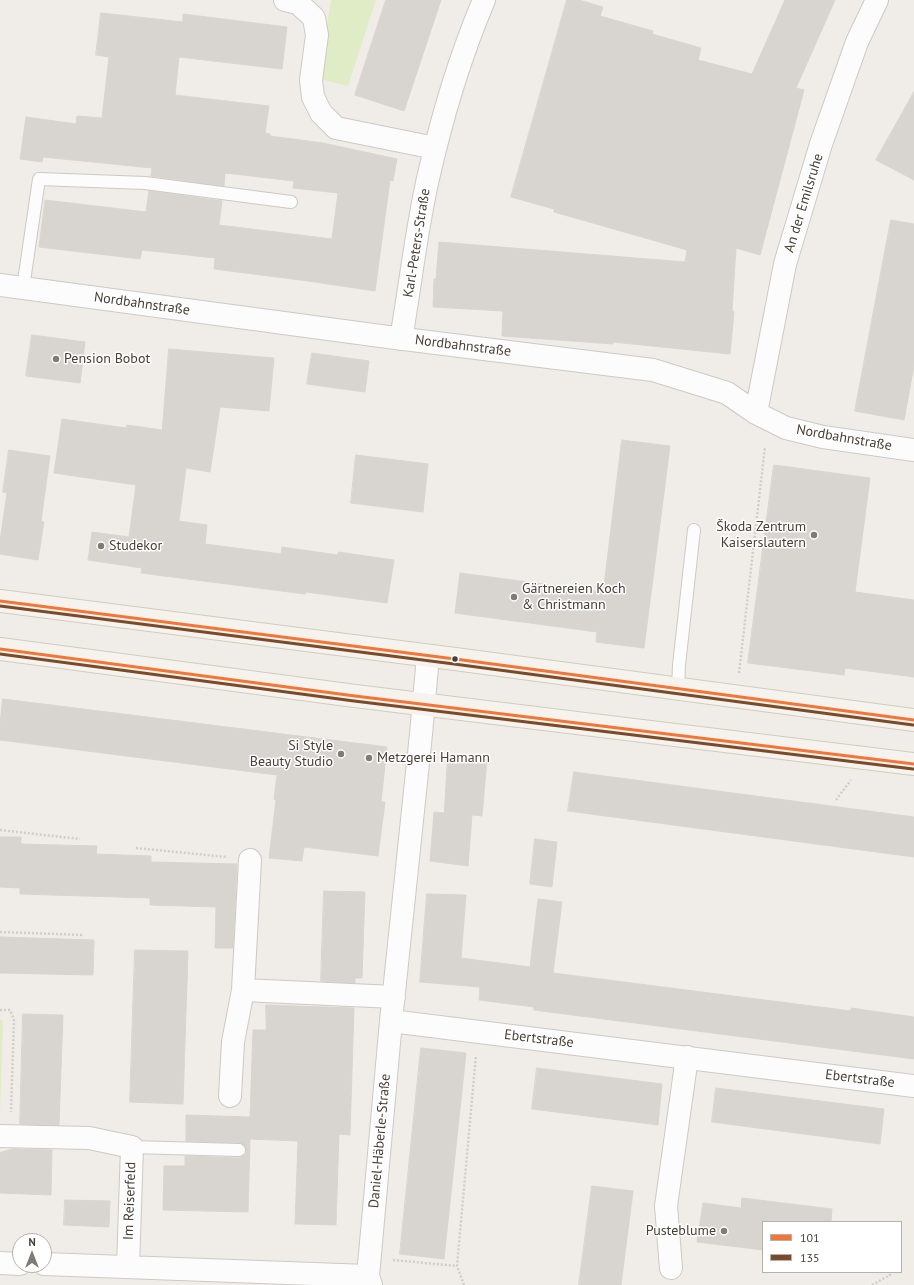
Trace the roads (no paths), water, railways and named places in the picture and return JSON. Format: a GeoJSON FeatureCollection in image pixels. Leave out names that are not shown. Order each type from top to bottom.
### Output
{"type":"FeatureCollection","features":[{"type":"Feature","properties":{"kind":"main road"},"geometry":{"type":"LineString","coordinates":[[0,601],[914,720]]}},
{"type":"Feature","properties":{"kind":"main road"},"geometry":{"type":"LineString","coordinates":[[0,649],[355,696],[914,764]]}},
{"type":"Feature","properties":{"kind":"street"},"geometry":{"type":"LineString","coordinates":[[285,0],[298,3],[314,18],[317,35],[310,80],[313,96],[321,113],[336,128],[435,148]]}},
{"type":"Feature","properties":{"kind":"street","name":"Karl-Peters-Straße"},"geometry":{"type":"LineString","coordinates":[[401,339],[427,184],[435,148],[450,92],[472,28],[484,0]]}},
{"type":"Feature","properties":{"kind":"street","name":"An der Emilsruhe"},"geometry":{"type":"LineString","coordinates":[[756,413],[785,264],[824,137],[857,42],[877,0]]}},
{"type":"Feature","properties":{"kind":"street","name":"Nordbahnstraße"},"geometry":{"type":"LineString","coordinates":[[0,285],[401,339],[653,370],[726,392],[756,413],[786,428],[823,437],[914,450]]}},
{"type":"Feature","properties":{"kind":"street","name":"Daniel-Häberle-Straße"},"geometry":{"type":"LineString","coordinates":[[370,1280],[391,1021],[428,656]]}},
{"type":"Feature","properties":{"kind":"street"},"geometry":{"type":"LineString","coordinates":[[230,1096],[233,1042],[243,990],[250,860]]}},
{"type":"Feature","properties":{"kind":"street"},"geometry":{"type":"LineString","coordinates":[[243,990],[394,997]]}},
{"type":"Feature","properties":{"kind":"street","name":"Ebertstraße"},"geometry":{"type":"LineString","coordinates":[[391,1021],[914,1086]]}},
{"type":"Feature","properties":{"kind":"street"},"geometry":{"type":"LineString","coordinates":[[671,1268],[666,1206],[687,1057]]}},
{"type":"Feature","properties":{"kind":"street","name":"Im Reiserfeld"},"geometry":{"type":"LineString","coordinates":[[5,1136],[89,1138],[132,1147],[128,1267]]}},
{"type":"Feature","properties":{"kind":"street"},"geometry":{"type":"LineString","coordinates":[[0,1263],[12,1264]]}},
{"type":"Feature","properties":{"kind":"street"},"geometry":{"type":"LineString","coordinates":[[52,1264],[370,1280]]}},
{"type":"Feature","properties":{"kind":"lane"},"geometry":{"type":"LineString","coordinates":[[23,288],[39,179],[145,183],[291,202]]}},
{"type":"Feature","properties":{"kind":"lane"},"geometry":{"type":"LineString","coordinates":[[678,689],[694,530]]}},
{"type":"Feature","properties":{"kind":"lane"},"geometry":{"type":"LineString","coordinates":[[132,1147],[239,1150]]}},
{"type":"Feature","properties":{"kind":"place","name":"Pension Bobot"},"geometry":{"type":"Point","coordinates":[56,359]}},
{"type":"Feature","properties":{"kind":"place","name":"Škoda Zentrum Kaiserslautern"},"geometry":{"type":"Point","coordinates":[814,535]}},
{"type":"Feature","properties":{"kind":"place","name":"Studekor"},"geometry":{"type":"Point","coordinates":[101,546]}},
{"type":"Feature","properties":{"kind":"place","name":"Gärtnereien Koch & Christmann"},"geometry":{"type":"Point","coordinates":[514,597]}},
{"type":"Feature","properties":{"kind":"place","name":"Si Style Beauty Studio"},"geometry":{"type":"Point","coordinates":[341,754]}},
{"type":"Feature","properties":{"kind":"place","name":"Metzgerei Hamann"},"geometry":{"type":"Point","coordinates":[369,758]}},
{"type":"Feature","properties":{"kind":"place","name":"Pusteblume"},"geometry":{"type":"Point","coordinates":[724,1231]}}]}
